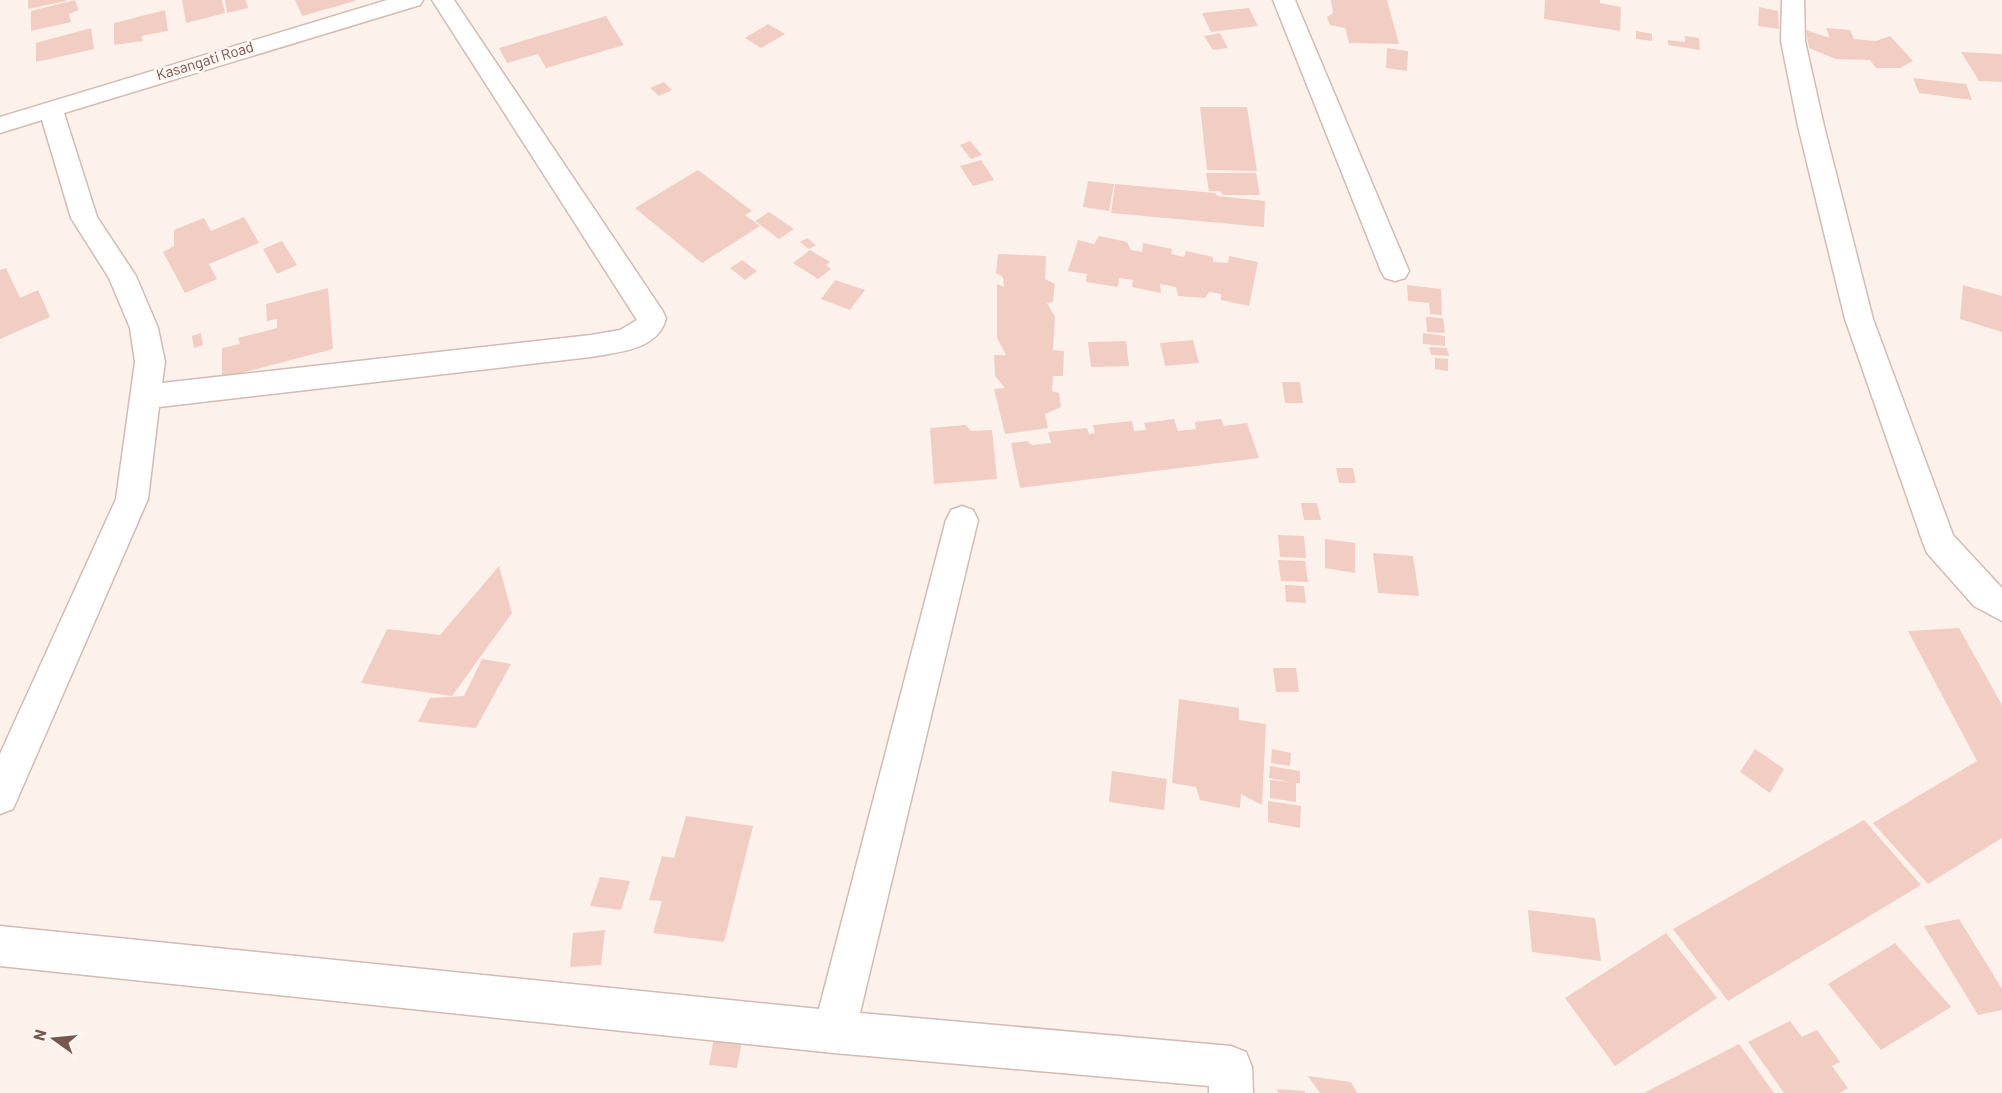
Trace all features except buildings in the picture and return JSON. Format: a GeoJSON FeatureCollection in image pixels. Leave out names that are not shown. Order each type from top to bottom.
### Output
{"type":"FeatureCollection","features":[{"type":"Feature","properties":{"kind":"street","name":"Kasangati Road"},"geometry":{"type":"LineString","coordinates":[[0,125],[412,0]]}},
{"type":"Feature","properties":{"kind":"street"},"geometry":{"type":"LineString","coordinates":[[146,397],[591,346],[627,340],[650,326],[652,318],[443,0]]}},
{"type":"Feature","properties":{"kind":"street"},"geometry":{"type":"LineString","coordinates":[[1284,0],[1395,271]]}},
{"type":"Feature","properties":{"kind":"street"},"geometry":{"type":"LineString","coordinates":[[1793,0],[1793,40],[1810,126],[1858,319],[1939,543],[1986,596],[2002,606]]}},
{"type":"Feature","properties":{"kind":"street"},"geometry":{"type":"LineString","coordinates":[[0,796],[132,499],[150,362],[144,328],[122,276],[84,218],[51,110]]}},
{"type":"Feature","properties":{"kind":"street"},"geometry":{"type":"LineString","coordinates":[[834,1032],[962,520]]}},
{"type":"Feature","properties":{"kind":"street"},"geometry":{"type":"LineString","coordinates":[[0,946],[834,1032],[1231,1068],[1231,1093]]}}]}
